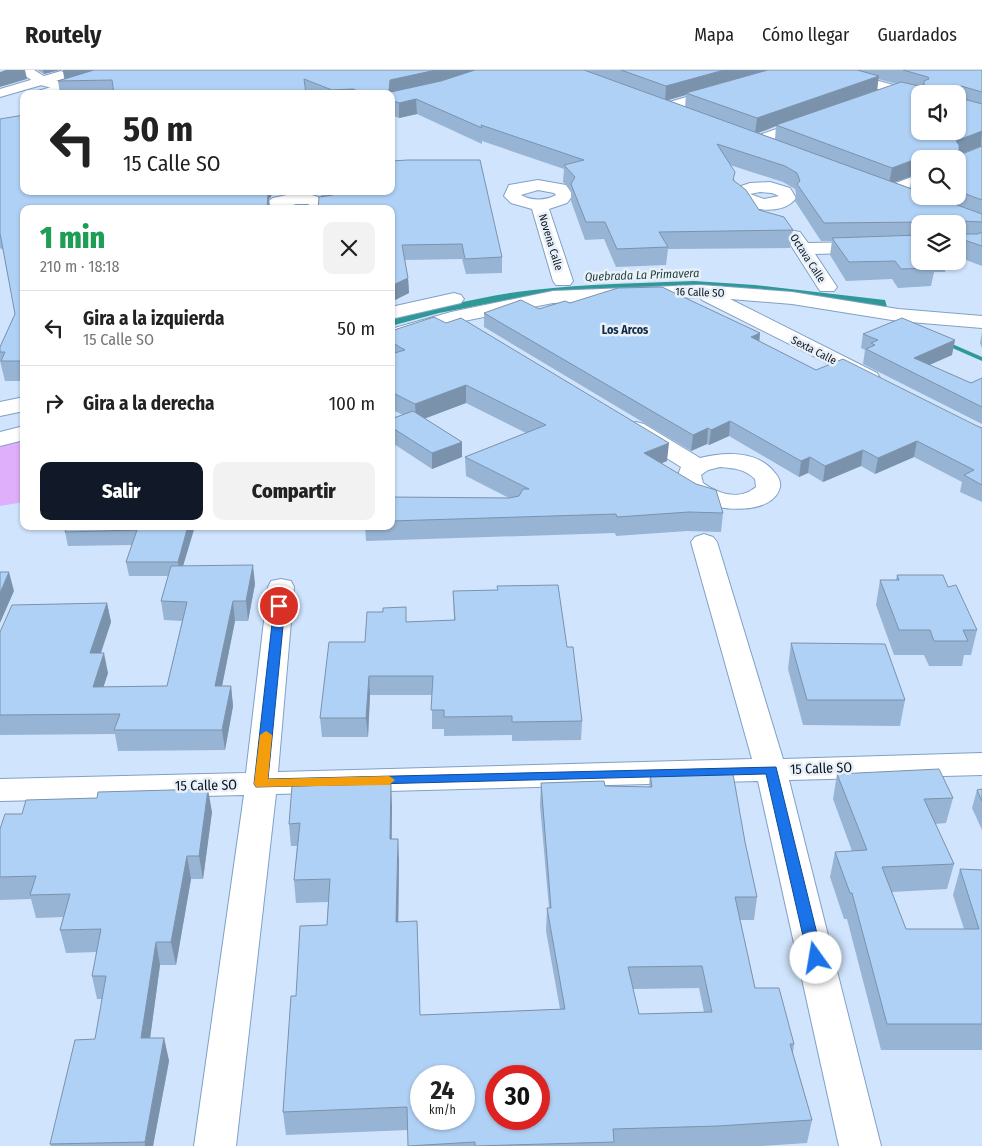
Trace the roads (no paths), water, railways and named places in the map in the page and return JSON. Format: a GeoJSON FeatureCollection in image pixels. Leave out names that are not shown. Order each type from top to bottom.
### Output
{"type":"FeatureCollection","features":[{"type":"Feature","properties":{"kind":"main road"},"geometry":{"type":"LineString","coordinates":[[24,70],[42,87]]}},
{"type":"Feature","properties":{"kind":"main road"},"geometry":{"type":"LineString","coordinates":[[42,87],[79,70]]}},
{"type":"Feature","properties":{"kind":"main road"},"geometry":{"type":"LineString","coordinates":[[21,90],[42,87],[64,88],[123,70]]}},
{"type":"Feature","properties":{"kind":"main road"},"geometry":{"type":"LineString","coordinates":[[664,108],[794,70]]}},
{"type":"Feature","properties":{"kind":"main road"},"geometry":{"type":"LineString","coordinates":[[824,70],[911,94]]}},
{"type":"Feature","properties":{"kind":"main road"},"geometry":{"type":"LineString","coordinates":[[0,93],[20,90]]}},
{"type":"Feature","properties":{"kind":"main road"},"geometry":{"type":"LineString","coordinates":[[870,100],[898,90]]}},
{"type":"Feature","properties":{"kind":"main road"},"geometry":{"type":"LineString","coordinates":[[0,106],[20,100]]}},
{"type":"Feature","properties":{"kind":"main road"},"geometry":{"type":"LineString","coordinates":[[646,101],[690,118]]}},
{"type":"Feature","properties":{"kind":"main road"},"geometry":{"type":"LineString","coordinates":[[753,142],[825,116]]}},
{"type":"Feature","properties":{"kind":"main road"},"geometry":{"type":"LineString","coordinates":[[735,135],[780,152]]}},
{"type":"Feature","properties":{"kind":"main road"},"geometry":{"type":"LineString","coordinates":[[888,192],[911,183]]}},
{"type":"Feature","properties":{"kind":"main road"},"geometry":{"type":"LineString","coordinates":[[870,185],[911,200]]}},
{"type":"Feature","properties":{"kind":"main road"},"geometry":{"type":"LineString","coordinates":[[272,205],[277,202],[296,199],[315,201],[320,205]]}},
{"type":"Feature","properties":{"kind":"main road","name":"Novena Calle"},"geometry":{"type":"LineString","coordinates":[[539,204],[563,281]]}},
{"type":"Feature","properties":{"kind":"main road","name":"Octava Calle"},"geometry":{"type":"LineString","coordinates":[[773,204],[827,288]]}},
{"type":"Feature","properties":{"kind":"main road"},"geometry":{"type":"LineString","coordinates":[[802,249],[911,246]]}},
{"type":"Feature","properties":{"kind":"main road","name":"16 Calle SO"},"geometry":{"type":"LineString","coordinates":[[395,312],[468,296],[563,281],[641,275],[707,277],[827,288],[940,302],[982,304]]}},
{"type":"Feature","properties":{"kind":"main road","name":"16 Calle SO"},"geometry":{"type":"LineString","coordinates":[[395,333],[451,318],[553,297],[700,291],[792,298],[898,315],[982,322]]}},
{"type":"Feature","properties":{"kind":"main road","name":"Sexta Calle"},"geometry":{"type":"LineString","coordinates":[[700,291],[887,387]]}},
{"type":"Feature","properties":{"kind":"main road"},"geometry":{"type":"LineString","coordinates":[[451,318],[477,334]]}},
{"type":"Feature","properties":{"kind":"main road"},"geometry":{"type":"LineString","coordinates":[[0,409],[20,405]]}},
{"type":"Feature","properties":{"kind":"main road"},"geometry":{"type":"LineString","coordinates":[[621,420],[697,466]]}},
{"type":"Feature","properties":{"kind":"main road"},"geometry":{"type":"LineString","coordinates":[[0,439],[20,434]]}},
{"type":"Feature","properties":{"kind":"main road"},"geometry":{"type":"LineString","coordinates":[[704,542],[771,770],[860,1146]]}},
{"type":"Feature","properties":{"kind":"main road"},"geometry":{"type":"LineString","coordinates":[[215,1146],[261,784],[282,586]]}},
{"type":"Feature","properties":{"kind":"main road","name":"15 Calle SO"},"geometry":{"type":"LineString","coordinates":[[0,790],[982,764]]}},
{"type":"Feature","properties":{"kind":"waterway","name":"Quebrada La Primavera"},"geometry":{"type":"LineString","coordinates":[[943,342],[982,359]]}},
{"type":"Feature","properties":{"kind":"district","name":"Los Arcos"},"geometry":{"type":"Point","coordinates":[625,330]}}]}
